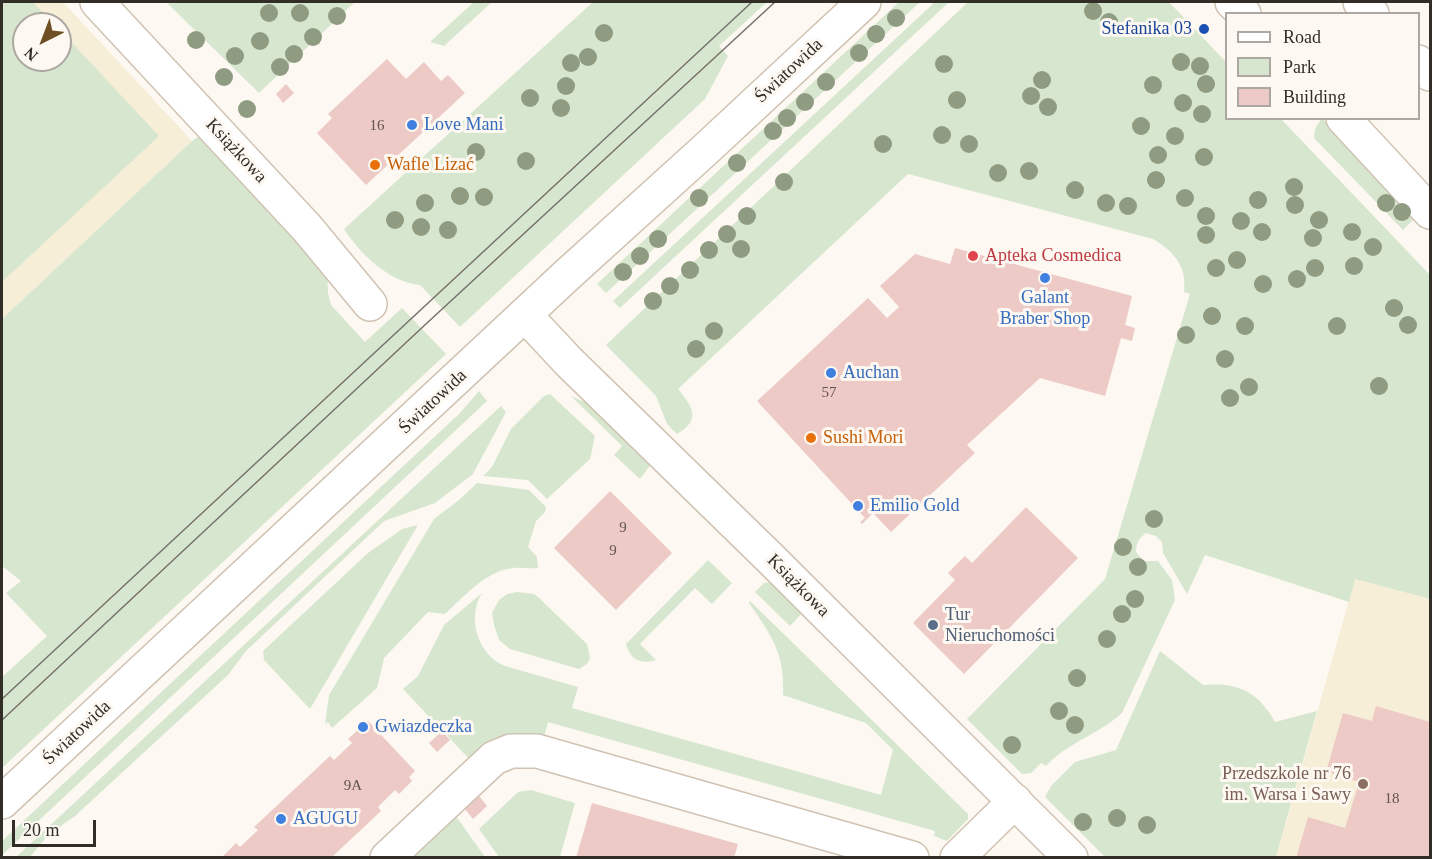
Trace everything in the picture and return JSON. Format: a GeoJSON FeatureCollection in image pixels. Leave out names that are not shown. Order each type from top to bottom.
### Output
{"type":"FeatureCollection","features":[{"type":"Feature","properties":{"kind":"street","name":"Książkowa"},"geometry":{"type":"LineString","coordinates":[[97,2],[307,228],[370,304]]}},
{"type":"Feature","properties":{"kind":"street","name":"Światowida"},"geometry":{"type":"LineString","coordinates":[[2,802],[864,2]]}},
{"type":"Feature","properties":{"kind":"street"},"geometry":{"type":"LineString","coordinates":[[1420,63],[1431,74]]}},
{"type":"Feature","properties":{"kind":"street"},"geometry":{"type":"LineString","coordinates":[[1344,120],[1431,212]]}},
{"type":"Feature","properties":{"kind":"street","name":"Książkowa"},"geometry":{"type":"LineString","coordinates":[[525,315],[569,362],[773,561],[1071,858]]}},
{"type":"Feature","properties":{"kind":"street"},"geometry":{"type":"LineString","coordinates":[[387,858],[494,758],[511,751],[537,752],[912,858]]}},
{"type":"Feature","properties":{"kind":"street"},"geometry":{"type":"LineString","coordinates":[[966,849],[1015,801]]}},
{"type":"Feature","properties":{"kind":"shaded area"},"geometry":{"type":"Polygon","coordinates":[[[2,2],[63,2],[192,141],[2,319],[2,2]]]}},
{"type":"Feature","properties":{"kind":"shaded area","name":"Przedszkole nr 76 im. Warsa i Sawy"},"geometry":{"type":"Polygon","coordinates":[[[1355,579],[1430,599],[1430,857],[1276,858],[1355,579]]]}},
{"type":"Feature","properties":{"kind":"green space"},"geometry":{"type":"Polygon","coordinates":[[[2,2],[33,2],[43,12],[12,12],[12,72],[72,72],[72,43],[159,136],[2,282],[2,2]]]}},
{"type":"Feature","properties":{"kind":"green space"},"geometry":{"type":"Polygon","coordinates":[[[171,2],[355,2],[259,93],[168,4],[171,2]]]}},
{"type":"Feature","properties":{"kind":"green space"},"geometry":{"type":"Polygon","coordinates":[[[474,2],[492,2],[444,46],[430,42],[474,2]]]}},
{"type":"Feature","properties":{"kind":"green space"},"geometry":{"type":"Polygon","coordinates":[[[593,2],[767,2],[719,46],[728,56],[705,99],[460,327],[420,285],[397,279],[377,266],[344,229],[593,2]]]}},
{"type":"Feature","properties":{"kind":"green space"},"geometry":{"type":"Polygon","coordinates":[[[899,2],[920,2],[606,293],[597,284],[899,2]]]}},
{"type":"Feature","properties":{"kind":"green space"},"geometry":{"type":"Polygon","coordinates":[[[935,2],[949,2],[620,308],[613,301],[935,2]]]}},
{"type":"Feature","properties":{"kind":"green space"},"geometry":{"type":"Polygon","coordinates":[[[968,2],[1169,2],[1225,61],[1225,120],[1282,120],[1430,275],[1430,599],[1355,579],[1349,602],[1205,555],[1187,594],[1163,553],[1162,542],[1156,536],[1146,533],[1138,541],[1136,552],[1144,561],[1158,561],[1172,580],[1175,600],[1122,713],[1064,751],[1046,766],[1041,763],[1031,773],[1022,774],[967,719],[1105,579],[1190,294],[1184,292],[1184,275],[1178,261],[1168,249],[1153,239],[908,174],[678,389],[690,407],[692,418],[685,429],[677,434],[667,424],[656,396],[606,345],[968,2]]]}},
{"type":"Feature","properties":{"kind":"green space"},"geometry":{"type":"Polygon","coordinates":[[[1320,120],[1324,120],[1414,214],[1414,219],[1403,230],[1314,138],[1315,129],[1320,120]]]}},
{"type":"Feature","properties":{"kind":"green space"},"geometry":{"type":"Polygon","coordinates":[[[205,132],[327,265],[331,305],[365,342],[402,308],[446,354],[2,768],[2,677],[47,636],[6,593],[21,581],[2,566],[2,319],[192,141],[205,132]]]}},
{"type":"Feature","properties":{"kind":"green space"},"geometry":{"type":"Polygon","coordinates":[[[479,391],[487,401],[2,855],[2,841],[460,413],[479,391]]]}},
{"type":"Feature","properties":{"kind":"green space"},"geometry":{"type":"Polygon","coordinates":[[[550,394],[595,436],[590,459],[547,499],[528,480],[483,476],[492,467],[511,429],[544,396],[550,394]]]}},
{"type":"Feature","properties":{"kind":"green space"},"geometry":{"type":"Polygon","coordinates":[[[571,396],[602,410],[652,463],[640,479],[614,455],[622,446],[571,396]]]}},
{"type":"Feature","properties":{"kind":"green space"},"geometry":{"type":"Polygon","coordinates":[[[501,406],[506,412],[473,474],[435,503],[384,521],[246,651],[228,675],[75,816],[48,835],[30,857],[16,857],[501,406]]]}},
{"type":"Feature","properties":{"kind":"green space"},"geometry":{"type":"Polygon","coordinates":[[[477,483],[529,490],[546,507],[545,512],[536,521],[528,547],[537,557],[538,568],[514,568],[494,574],[476,585],[445,614],[428,612],[384,658],[377,688],[332,728],[328,722],[325,724],[329,695],[434,519],[477,483]]]}},
{"type":"Feature","properties":{"kind":"green space"},"geometry":{"type":"Polygon","coordinates":[[[418,525],[310,709],[264,660],[263,651],[368,553],[402,529],[418,525]]]}},
{"type":"Feature","properties":{"kind":"green space"},"geometry":{"type":"Polygon","coordinates":[[[708,560],[732,583],[712,604],[695,588],[640,644],[656,660],[645,662],[636,660],[630,654],[626,644],[708,560]]]}},
{"type":"Feature","properties":{"kind":"green space"},"geometry":{"type":"Polygon","coordinates":[[[771,582],[802,613],[790,626],[755,592],[764,583],[771,582]]]}},
{"type":"Feature","properties":{"kind":"green space"},"geometry":{"type":"Polygon","coordinates":[[[517,592],[534,594],[587,644],[590,658],[587,664],[579,669],[510,649],[499,640],[492,613],[499,600],[507,594],[517,592]]]}},
{"type":"Feature","properties":{"kind":"green space"},"geometry":{"type":"Polygon","coordinates":[[[482,593],[477,603],[475,624],[477,635],[488,653],[505,666],[578,687],[572,708],[881,795],[893,750],[866,723],[783,695],[782,668],[779,657],[770,636],[749,603],[750,601],[968,814],[968,819],[947,841],[934,836],[935,831],[548,722],[543,741],[473,763],[403,689],[418,676],[444,625],[482,593]]]}},
{"type":"Feature","properties":{"kind":"green space"},"geometry":{"type":"Polygon","coordinates":[[[1160,651],[1203,685],[1236,687],[1254,696],[1275,722],[1317,711],[1276,857],[1105,857],[1045,797],[1051,786],[1075,762],[1116,750],[1160,651]]]}},
{"type":"Feature","properties":{"kind":"green space"},"geometry":{"type":"Polygon","coordinates":[[[531,790],[575,803],[560,857],[499,857],[479,829],[518,792],[531,790]]]}},
{"type":"Feature","properties":{"kind":"green space"},"geometry":{"type":"Polygon","coordinates":[[[453,812],[485,857],[404,858],[453,812]]]}},
{"type":"Feature","properties":{"kind":"building"},"geometry":{"type":"Polygon","coordinates":[[[387,59],[406,79],[424,62],[441,81],[448,75],[465,93],[366,185],[317,133],[332,118],[328,114],[387,59]]]}},
{"type":"Feature","properties":{"kind":"building"},"geometry":{"type":"Polygon","coordinates":[[[286,84],[294,93],[283,103],[276,94],[286,84]]]}},
{"type":"Feature","properties":{"kind":"building"},"geometry":{"type":"Polygon","coordinates":[[[955,248],[1132,296],[1125,325],[1135,328],[1132,341],[1121,338],[1105,396],[1040,378],[967,445],[975,453],[891,532],[873,513],[862,524],[860,522],[865,518],[757,401],[868,298],[887,318],[899,307],[880,286],[915,254],[950,264],[955,248]]]}},
{"type":"Feature","properties":{"kind":"building"},"geometry":{"type":"Polygon","coordinates":[[[610,491],[672,553],[616,610],[554,548],[610,491]]]}},
{"type":"Feature","properties":{"kind":"building"},"geometry":{"type":"Polygon","coordinates":[[[1026,507],[1078,558],[964,674],[913,623],[955,580],[948,573],[965,556],[972,563],[1026,507]]]}},
{"type":"Feature","properties":{"kind":"building"},"geometry":{"type":"Polygon","coordinates":[[[1376,706],[1430,722],[1430,858],[1296,858],[1308,817],[1345,828],[1359,782],[1326,772],[1343,713],[1372,721],[1376,706]]]}},
{"type":"Feature","properties":{"kind":"building"},"geometry":{"type":"Polygon","coordinates":[[[368,721],[415,771],[409,777],[412,781],[399,794],[395,790],[378,807],[381,811],[331,858],[221,858],[236,843],[240,847],[258,830],[254,827],[330,756],[334,760],[352,743],[348,739],[368,721]]]}},
{"type":"Feature","properties":{"kind":"building"},"geometry":{"type":"Polygon","coordinates":[[[442,731],[450,740],[437,752],[429,743],[442,731]]]}},
{"type":"Feature","properties":{"kind":"building"},"geometry":{"type":"Polygon","coordinates":[[[479,796],[487,806],[473,819],[465,809],[479,796]]]}},
{"type":"Feature","properties":{"kind":"building"},"geometry":{"type":"Polygon","coordinates":[[[592,803],[738,844],[734,858],[576,858],[592,803]]]}},
{"type":"Feature","properties":{"kind":"tram line"},"geometry":{"type":"LineString","coordinates":[[2,699],[752,2]]}},
{"type":"Feature","properties":{"kind":"tram line"},"geometry":{"type":"LineString","coordinates":[[2,720],[775,2]]}},
{"type":"Feature","properties":{"kind":"place","name":"Stefanika 03"},"geometry":{"type":"Point","coordinates":[1204,29]}},
{"type":"Feature","properties":{"kind":"place","name":"Love Mani"},"geometry":{"type":"Point","coordinates":[412,125]}},
{"type":"Feature","properties":{"kind":"place","name":"Wafle Lizać"},"geometry":{"type":"Point","coordinates":[375,165]}},
{"type":"Feature","properties":{"kind":"place","name":"Apteka Cosmedica"},"geometry":{"type":"Point","coordinates":[973,256]}},
{"type":"Feature","properties":{"kind":"place","name":"Galant Braber Shop"},"geometry":{"type":"Point","coordinates":[1045,278]}},
{"type":"Feature","properties":{"kind":"place","name":"Auchan"},"geometry":{"type":"Point","coordinates":[831,373]}},
{"type":"Feature","properties":{"kind":"place","name":"Sushi Mori"},"geometry":{"type":"Point","coordinates":[811,438]}},
{"type":"Feature","properties":{"kind":"place","name":"Emilio Gold"},"geometry":{"type":"Point","coordinates":[858,506]}},
{"type":"Feature","properties":{"kind":"place","name":"Tur Nieruchomości"},"geometry":{"type":"Point","coordinates":[933,625]}},
{"type":"Feature","properties":{"kind":"place","name":"Gwiazdeczka"},"geometry":{"type":"Point","coordinates":[363,727]}},
{"type":"Feature","properties":{"kind":"place","name":"Przedszkole nr 76 im. Warsa i Sawy"},"geometry":{"type":"Point","coordinates":[1363,784]}},
{"type":"Feature","properties":{"kind":"place","name":"AGUGU"},"geometry":{"type":"Point","coordinates":[281,819]}}]}
